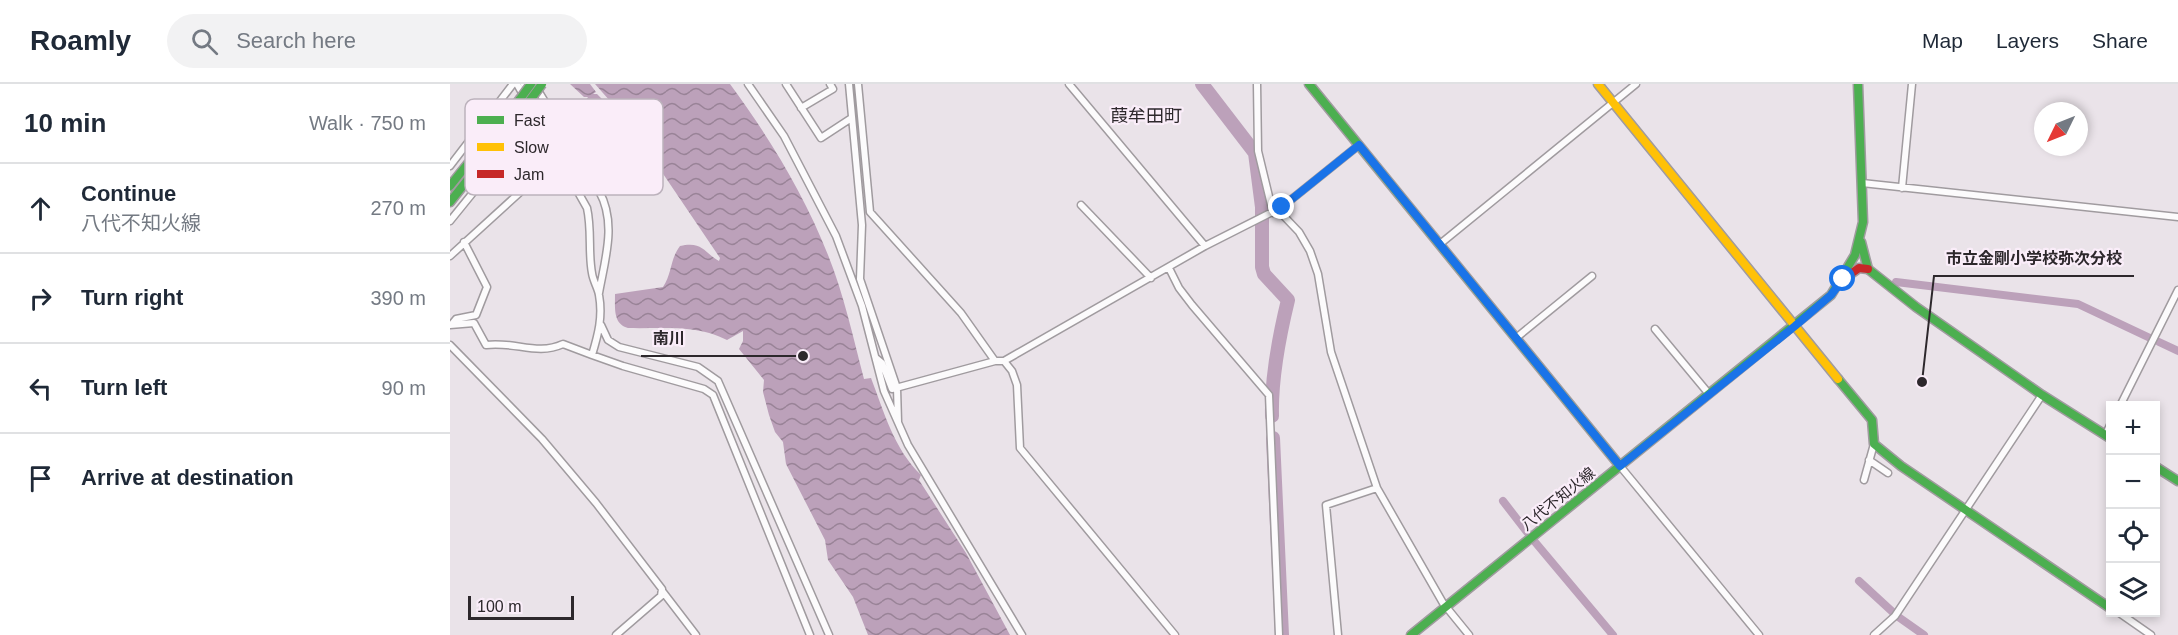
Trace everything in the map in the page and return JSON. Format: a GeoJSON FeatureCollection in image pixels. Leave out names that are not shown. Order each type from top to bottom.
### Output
{"type":"FeatureCollection","features":[{"type":"Feature","properties":{"kind":"street"},"geometry":{"type":"LineString","coordinates":[[503,99],[515,84],[524,99]]}},
{"type":"Feature","properties":{"kind":"street"},"geometry":{"type":"LineString","coordinates":[[524,84],[534,99]]}},
{"type":"Feature","properties":{"kind":"street"},"geometry":{"type":"LineString","coordinates":[[520,99],[533,84],[542,99]]}},
{"type":"Feature","properties":{"kind":"street"},"geometry":{"type":"LineString","coordinates":[[531,99],[542,84]]}},
{"type":"Feature","properties":{"kind":"street"},"geometry":{"type":"LineString","coordinates":[[748,84],[784,136],[836,236],[862,306],[884,391],[898,426],[927,479],[1022,635]]}},
{"type":"Feature","properties":{"kind":"street"},"geometry":{"type":"LineString","coordinates":[[786,84],[821,138],[850,119]]}},
{"type":"Feature","properties":{"kind":"street"},"geometry":{"type":"LineString","coordinates":[[801,108],[832,89],[830,84]]}},
{"type":"Feature","properties":{"kind":"street"},"geometry":{"type":"LineString","coordinates":[[849,84],[850,119],[862,225],[860,279],[897,388],[898,426]]}},
{"type":"Feature","properties":{"kind":"street"},"geometry":{"type":"LineString","coordinates":[[858,84],[870,212],[961,313],[995,361]]}},
{"type":"Feature","properties":{"kind":"street"},"geometry":{"type":"LineString","coordinates":[[1069,84],[1205,246]]}},
{"type":"Feature","properties":{"kind":"street"},"geometry":{"type":"LineString","coordinates":[[1257,84],[1258,151],[1273,213],[1299,232],[1316,266],[1331,351],[1377,488],[1446,607],[1469,635]]}},
{"type":"Feature","properties":{"kind":"street"},"geometry":{"type":"LineString","coordinates":[[1309,84],[1759,635]]}},
{"type":"Feature","properties":{"kind":"street"},"geometry":{"type":"LineString","coordinates":[[1598,84],[1872,420],[1875,444],[1864,480]]}},
{"type":"Feature","properties":{"kind":"street"},"geometry":{"type":"LineString","coordinates":[[1440,244],[1636,84]]}},
{"type":"Feature","properties":{"kind":"street","name":"八代不知火線"},"geometry":{"type":"LineString","coordinates":[[1411,635],[1831,295],[1843,279],[1860,239],[1862,183],[1858,84]]}},
{"type":"Feature","properties":{"kind":"street"},"geometry":{"type":"LineString","coordinates":[[1902,188],[1912,84]]}},
{"type":"Feature","properties":{"kind":"street"},"geometry":{"type":"LineString","coordinates":[[874,355],[882,363],[892,389],[995,361],[1004,361],[1205,246],[1273,213],[1359,145]]}},
{"type":"Feature","properties":{"kind":"street"},"geometry":{"type":"LineString","coordinates":[[450,166],[465,147]]}},
{"type":"Feature","properties":{"kind":"street"},"geometry":{"type":"LineString","coordinates":[[450,186],[465,167]]}},
{"type":"Feature","properties":{"kind":"street"},"geometry":{"type":"LineString","coordinates":[[450,202],[465,183]]}},
{"type":"Feature","properties":{"kind":"street"},"geometry":{"type":"LineString","coordinates":[[1862,183],[2178,217]]}},
{"type":"Feature","properties":{"kind":"street"},"geometry":{"type":"LineString","coordinates":[[450,221],[471,195]]}},
{"type":"Feature","properties":{"kind":"street"},"geometry":{"type":"LineString","coordinates":[[450,256],[518,195]]}},
{"type":"Feature","properties":{"kind":"street"},"geometry":{"type":"LineString","coordinates":[[580,195],[591,222],[592,274],[599,294]]}},
{"type":"Feature","properties":{"kind":"street"},"geometry":{"type":"LineString","coordinates":[[599,195],[607,208],[609,231],[599,294],[601,324],[608,340],[619,347],[699,367],[718,381],[830,635]]}},
{"type":"Feature","properties":{"kind":"street"},"geometry":{"type":"LineString","coordinates":[[1081,205],[1151,278]]}},
{"type":"Feature","properties":{"kind":"street"},"geometry":{"type":"LineString","coordinates":[[1860,239],[1861,250],[1868,269],[1916,307],[2042,394],[2106,435]]}},
{"type":"Feature","properties":{"kind":"street"},"geometry":{"type":"LineString","coordinates":[[451,324],[456,320],[476,315],[487,287],[464,242]]}},
{"type":"Feature","properties":{"kind":"street"},"geometry":{"type":"LineString","coordinates":[[1169,268],[1179,288],[1192,305],[1269,394],[1279,635]]}},
{"type":"Feature","properties":{"kind":"street"},"geometry":{"type":"LineString","coordinates":[[1843,279],[1859,268],[1868,269]]}},
{"type":"Feature","properties":{"kind":"street"},"geometry":{"type":"LineString","coordinates":[[1516,338],[1592,276]]}},
{"type":"Feature","properties":{"kind":"street"},"geometry":{"type":"LineString","coordinates":[[2122,401],[2178,290]]}},
{"type":"Feature","properties":{"kind":"street"},"geometry":{"type":"LineString","coordinates":[[451,324],[474,323],[486,345],[504,342],[550,350],[563,344],[623,366],[704,389],[713,395],[810,635]]}},
{"type":"Feature","properties":{"kind":"street"},"geometry":{"type":"LineString","coordinates":[[592,355],[601,324]]}},
{"type":"Feature","properties":{"kind":"street"},"geometry":{"type":"LineString","coordinates":[[1655,329],[1709,394]]}},
{"type":"Feature","properties":{"kind":"street"},"geometry":{"type":"LineString","coordinates":[[450,345],[561,460],[696,635]]}},
{"type":"Feature","properties":{"kind":"street"},"geometry":{"type":"LineString","coordinates":[[1004,361],[1012,370],[1017,385],[1020,448],[1175,635]]}},
{"type":"Feature","properties":{"kind":"street"},"geometry":{"type":"LineString","coordinates":[[1874,635],[1895,616],[2042,394]]}},
{"type":"Feature","properties":{"kind":"street"},"geometry":{"type":"LineString","coordinates":[[1875,444],[1901,466],[2106,605]]}},
{"type":"Feature","properties":{"kind":"street"},"geometry":{"type":"LineString","coordinates":[[1869,460],[1888,473]]}},
{"type":"Feature","properties":{"kind":"street"},"geometry":{"type":"LineString","coordinates":[[2160,470],[2178,482]]}},
{"type":"Feature","properties":{"kind":"street"},"geometry":{"type":"LineString","coordinates":[[1338,635],[1326,504],[1377,488]]}},
{"type":"Feature","properties":{"kind":"street"},"geometry":{"type":"LineString","coordinates":[[616,635],[663,592]]}},
{"type":"Feature","properties":{"kind":"street"},"geometry":{"type":"LineString","coordinates":[[2125,617],[2151,635]]}},
{"type":"Feature","properties":{"kind":"water"},"geometry":{"type":"Polygon","coordinates":[[[570,84],[590,84],[596,92],[593,94],[597,94],[602,99],[584,97],[570,84]]]}},
{"type":"Feature","properties":{"kind":"water"},"geometry":{"type":"Polygon","coordinates":[[[595,84],[730,84],[785,166],[818,232],[839,285],[864,379],[871,378],[897,442],[921,475],[919,480],[966,553],[1010,635],[868,635],[853,597],[828,560],[825,540],[786,464],[783,442],[775,432],[769,415],[763,392],[764,380],[739,349],[743,341],[743,331],[727,340],[691,329],[628,328],[617,319],[615,294],[663,287],[680,246],[698,246],[719,261],[720,258],[663,174],[663,99],[608,99],[595,84]]]}},
{"type":"Feature","properties":{"kind":"waterway"},"geometry":{"type":"LineString","coordinates":[[1202,84],[1255,153],[1262,207],[1262,267],[1264,274],[1288,300],[1276,357],[1272,416]]}},
{"type":"Feature","properties":{"kind":"waterway"},"geometry":{"type":"LineString","coordinates":[[1896,282],[2078,304],[2150,338]]}},
{"type":"Feature","properties":{"kind":"waterway"},"geometry":{"type":"LineString","coordinates":[[2159,342],[2178,351]]}},
{"type":"Feature","properties":{"kind":"waterway"},"geometry":{"type":"LineString","coordinates":[[1273,438],[1282,635]]}},
{"type":"Feature","properties":{"kind":"waterway"},"geometry":{"type":"LineString","coordinates":[[1503,501],[1527,532]]}},
{"type":"Feature","properties":{"kind":"waterway"},"geometry":{"type":"LineString","coordinates":[[1535,542],[1613,635]]}},
{"type":"Feature","properties":{"kind":"waterway"},"geometry":{"type":"LineString","coordinates":[[1859,581],[1897,616],[1924,635]]}},
{"type":"Feature","properties":{"kind":"traffic: fast"},"geometry":{"type":"LineString","coordinates":[[520,99],[531,84]]}},
{"type":"Feature","properties":{"kind":"traffic: fast"},"geometry":{"type":"LineString","coordinates":[[531,99],[542,84]]}},
{"type":"Feature","properties":{"kind":"traffic: fast"},"geometry":{"type":"LineString","coordinates":[[1309,84],[1620,466]]}},
{"type":"Feature","properties":{"kind":"traffic: fast"},"geometry":{"type":"LineString","coordinates":[[1411,635],[1831,295],[1855,255],[1863,222],[1858,84]]}},
{"type":"Feature","properties":{"kind":"traffic: fast"},"geometry":{"type":"LineString","coordinates":[[450,186],[465,167]]}},
{"type":"Feature","properties":{"kind":"traffic: fast"},"geometry":{"type":"LineString","coordinates":[[450,202],[465,183]]}},
{"type":"Feature","properties":{"kind":"traffic: fast"},"geometry":{"type":"LineString","coordinates":[[1861,242],[1868,269],[1916,307],[2042,395],[2106,435]]}},
{"type":"Feature","properties":{"kind":"traffic: fast"},"geometry":{"type":"LineString","coordinates":[[1838,379],[1872,420],[1874,444],[1901,466],[2106,605]]}},
{"type":"Feature","properties":{"kind":"traffic: fast"},"geometry":{"type":"LineString","coordinates":[[2160,470],[2178,481]]}},
{"type":"Feature","properties":{"kind":"traffic: slow"},"geometry":{"type":"LineString","coordinates":[[1598,84],[1838,379]]}},
{"type":"Feature","properties":{"kind":"traffic: jam"},"geometry":{"type":"LineString","coordinates":[[1845,278],[1859,268],[1868,269]]}},
{"type":"Feature","properties":{"kind":"place","name":"南川"},"geometry":{"type":"Point","coordinates":[803,356]}},
{"type":"Feature","properties":{"kind":"place","name":"市立金剛小学校弥次分校"},"geometry":{"type":"Point","coordinates":[1922,382]}},
{"type":"Feature","properties":{"kind":"district","name":"葭牟田町"},"geometry":{"type":"Point","coordinates":[1146,116]}},
{"type":"Feature","properties":{"kind":"route"},"geometry":{"type":"LineString","coordinates":[[1282,207],[1359,145],[1620,466],[1795,326],[1831,295],[1843,279]]}}]}
